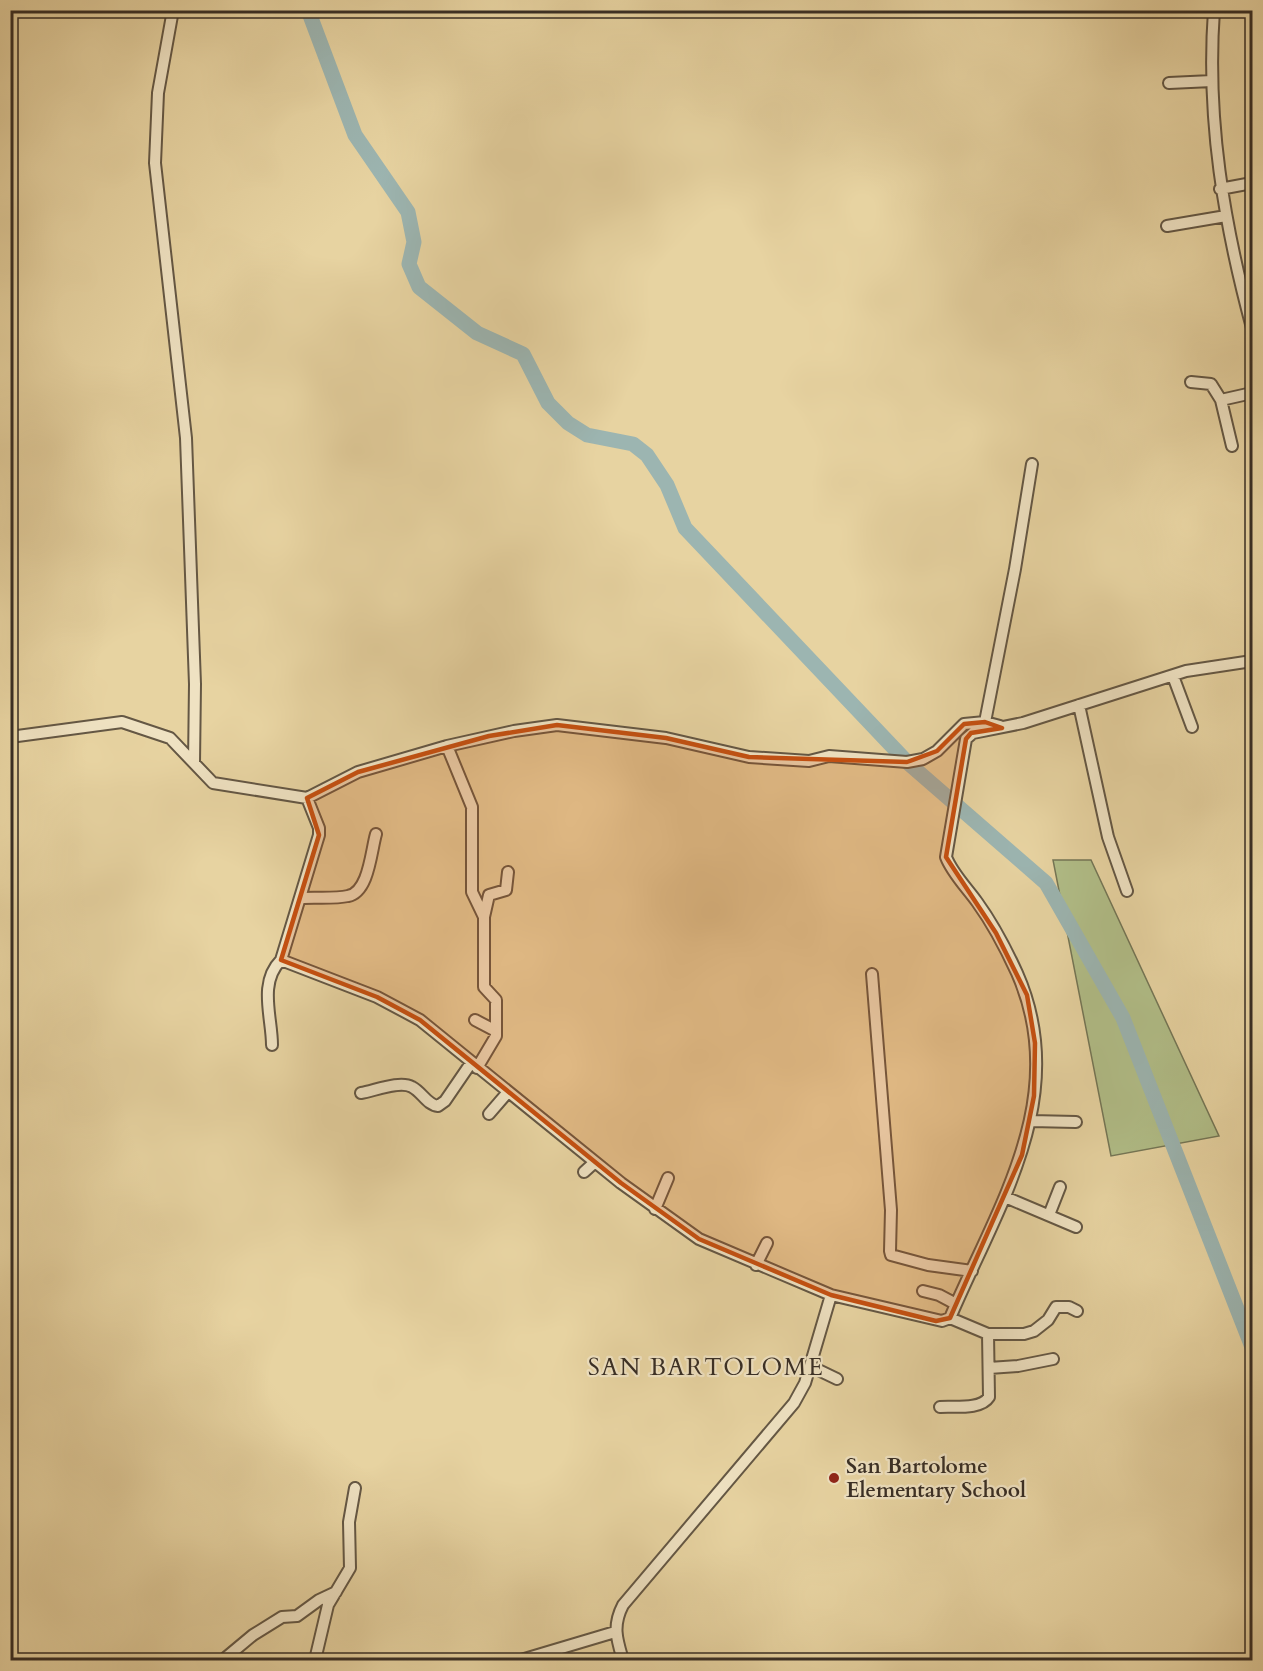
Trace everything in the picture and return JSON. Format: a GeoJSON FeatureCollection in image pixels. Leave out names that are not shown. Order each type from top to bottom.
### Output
{"type":"FeatureCollection","features":[{"type":"Feature","properties":{"kind":"street"},"geometry":{"type":"LineString","coordinates":[[173,10],[158,93],[155,163],[186,438],[195,684],[194,763]]}},
{"type":"Feature","properties":{"kind":"street"},"geometry":{"type":"LineString","coordinates":[[1214,10],[1212,81],[1220,189],[1252,328]]}},
{"type":"Feature","properties":{"kind":"street"},"geometry":{"type":"LineString","coordinates":[[1169,83],[1212,81]]}},
{"type":"Feature","properties":{"kind":"street"},"geometry":{"type":"LineString","coordinates":[[1220,189],[1252,183]]}},
{"type":"Feature","properties":{"kind":"street"},"geometry":{"type":"LineString","coordinates":[[1167,226],[1226,216]]}},
{"type":"Feature","properties":{"kind":"street"},"geometry":{"type":"LineString","coordinates":[[1191,382],[1212,384],[1221,400],[1232,446]]}},
{"type":"Feature","properties":{"kind":"street"},"geometry":{"type":"LineString","coordinates":[[1221,400],[1252,393]]}},
{"type":"Feature","properties":{"kind":"street"},"geometry":{"type":"LineString","coordinates":[[985,722],[1015,569],[1032,464]]}},
{"type":"Feature","properties":{"kind":"street"},"geometry":{"type":"LineString","coordinates":[[950,1318],[1022,1155],[1031,1121],[1035,1043],[1029,1003],[996,933],[948,861],[946,853],[966,739],[973,733],[1002,728],[1186,671],[1252,661]]}},
{"type":"Feature","properties":{"kind":"street"},"geometry":{"type":"LineString","coordinates":[[1173,676],[1192,727]]}},
{"type":"Feature","properties":{"kind":"street"},"geometry":{"type":"LineString","coordinates":[[1079,705],[1103,818],[1127,891]]}},
{"type":"Feature","properties":{"kind":"street"},"geometry":{"type":"LineString","coordinates":[[10,737],[122,722],[170,738],[213,783],[307,798],[358,772],[447,746],[506,732],[557,725],[666,738],[748,757],[809,761],[835,756],[907,762],[922,759],[937,751],[964,724],[995,723],[1002,728]]}},
{"type":"Feature","properties":{"kind":"street"},"geometry":{"type":"LineString","coordinates":[[447,746],[472,807],[472,892],[484,917]]}},
{"type":"Feature","properties":{"kind":"street"},"geometry":{"type":"LineString","coordinates":[[272,1045],[272,1022],[266,1006],[272,970],[281,960],[319,835],[319,828],[307,798]]}},
{"type":"Feature","properties":{"kind":"street"},"geometry":{"type":"LineString","coordinates":[[301,898],[348,896],[356,892],[363,882],[376,834]]}},
{"type":"Feature","properties":{"kind":"street"},"geometry":{"type":"LineString","coordinates":[[361,1094],[408,1085],[431,1104],[438,1106],[445,1101],[495,1038],[496,998],[484,987],[484,917],[489,895],[506,890],[508,872]]}},
{"type":"Feature","properties":{"kind":"street"},"geometry":{"type":"LineString","coordinates":[[281,960],[377,997],[420,1020],[474,1066],[655,1209],[699,1239],[756,1265],[831,1295],[936,1321],[950,1318],[988,1334],[1024,1334],[1042,1326],[1056,1307],[1069,1307],[1077,1311]]}},
{"type":"Feature","properties":{"kind":"street"},"geometry":{"type":"LineString","coordinates":[[872,974],[891,1210],[891,1255],[904,1260],[972,1271]]}},
{"type":"Feature","properties":{"kind":"street"},"geometry":{"type":"LineString","coordinates":[[475,1020],[496,1030]]}},
{"type":"Feature","properties":{"kind":"street"},"geometry":{"type":"LineString","coordinates":[[489,1113],[508,1092]]}},
{"type":"Feature","properties":{"kind":"street"},"geometry":{"type":"LineString","coordinates":[[1031,1121],[1076,1122]]}},
{"type":"Feature","properties":{"kind":"street"},"geometry":{"type":"LineString","coordinates":[[584,1172],[595,1162]]}},
{"type":"Feature","properties":{"kind":"street"},"geometry":{"type":"LineString","coordinates":[[655,1209],[668,1178]]}},
{"type":"Feature","properties":{"kind":"street"},"geometry":{"type":"LineString","coordinates":[[1049,1215],[1060,1187]]}},
{"type":"Feature","properties":{"kind":"street"},"geometry":{"type":"LineString","coordinates":[[1005,1197],[1076,1227]]}},
{"type":"Feature","properties":{"kind":"street"},"geometry":{"type":"LineString","coordinates":[[756,1265],[767,1243]]}},
{"type":"Feature","properties":{"kind":"street"},"geometry":{"type":"LineString","coordinates":[[923,1291],[939,1295],[956,1305]]}},
{"type":"Feature","properties":{"kind":"street"},"geometry":{"type":"LineString","coordinates":[[623,1660],[615,1632],[616,1619],[622,1605],[788,1411],[802,1388],[831,1295]]}},
{"type":"Feature","properties":{"kind":"street"},"geometry":{"type":"LineString","coordinates":[[940,1407],[978,1405],[987,1401],[990,1391],[988,1334]]}},
{"type":"Feature","properties":{"kind":"street"},"geometry":{"type":"LineString","coordinates":[[989,1368],[1053,1359]]}},
{"type":"Feature","properties":{"kind":"street"},"geometry":{"type":"LineString","coordinates":[[810,1366],[837,1379]]}},
{"type":"Feature","properties":{"kind":"street"},"geometry":{"type":"LineString","coordinates":[[315,1660],[328,1605],[350,1568],[349,1522],[355,1488]]}},
{"type":"Feature","properties":{"kind":"street"},"geometry":{"type":"LineString","coordinates":[[223,1660],[282,1617],[297,1616],[319,1600],[339,1590]]}},
{"type":"Feature","properties":{"kind":"street"},"geometry":{"type":"LineString","coordinates":[[521,1660],[615,1632]]}},
{"type":"Feature","properties":{"kind":"highlighted area"},"geometry":{"type":"Polygon","coordinates":[[[985,722],[1002,728],[971,733],[966,739],[946,857],[996,933],[1027,995],[1035,1043],[1034,1096],[1022,1155],[950,1318],[936,1321],[831,1295],[699,1239],[621,1183],[420,1020],[377,997],[281,960],[319,835],[307,798],[358,772],[489,736],[557,725],[666,738],[749,757],[907,762],[937,751],[964,724],[985,722]]]}},
{"type":"Feature","properties":{"kind":"green space"},"geometry":{"type":"Polygon","coordinates":[[[1053,860],[1091,860],[1219,1136],[1111,1156],[1053,860]]]}},
{"type":"Feature","properties":{"kind":"waterway"},"geometry":{"type":"LineString","coordinates":[[308,10],[355,135],[408,212],[414,242],[409,264],[419,287],[477,333],[523,354],[548,403],[568,423],[587,435],[633,444],[647,455],[667,485],[685,528],[907,762],[1046,883],[1123,1018],[1252,1347]]}},
{"type":"Feature","properties":{"kind":"place","name":"San Bartolome Elementary School"},"geometry":{"type":"Point","coordinates":[834,1478]}},
{"type":"Feature","properties":{"kind":"district","name":"SAN BARTOLOME"},"geometry":{"type":"Point","coordinates":[706,1367]}}]}
